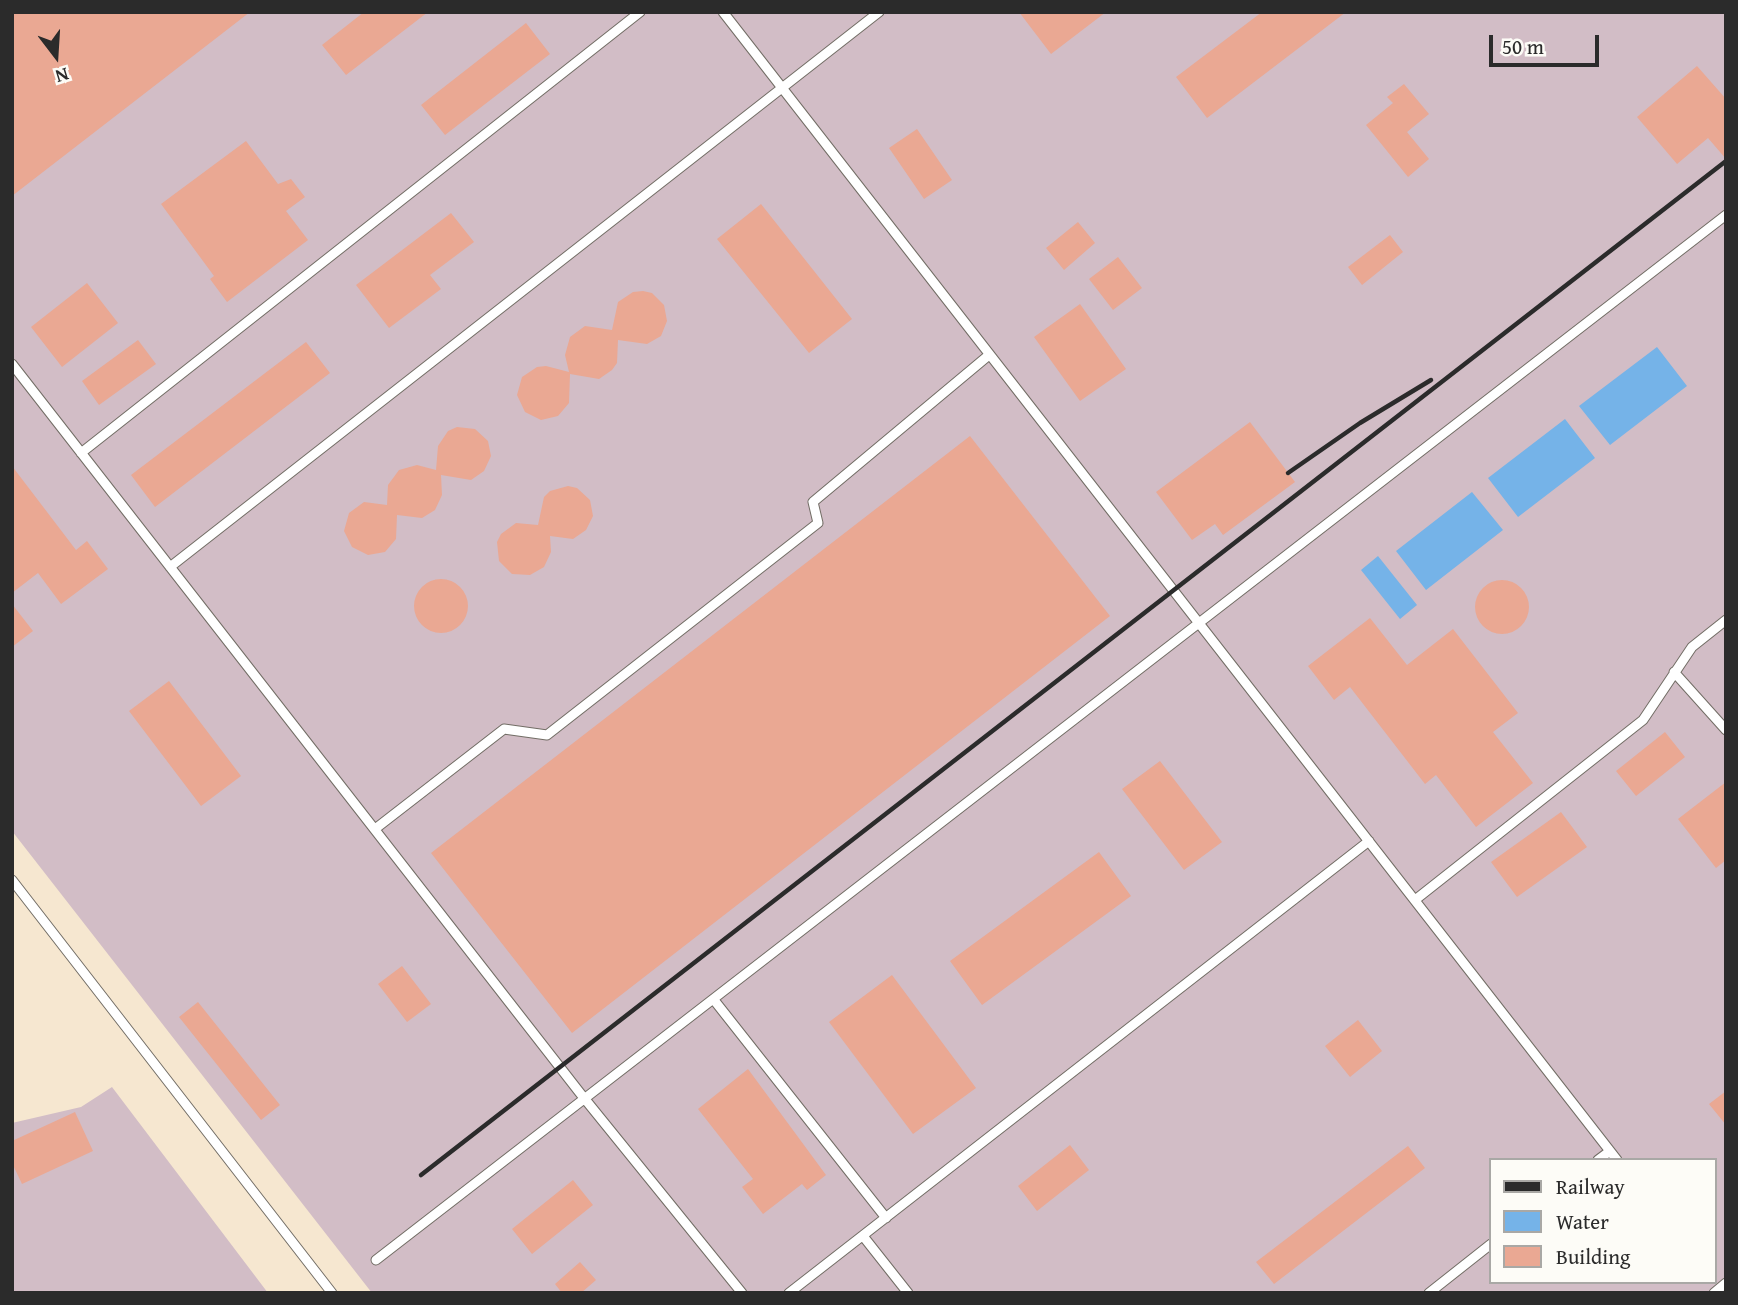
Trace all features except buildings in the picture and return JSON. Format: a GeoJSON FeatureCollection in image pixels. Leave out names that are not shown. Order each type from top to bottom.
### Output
{"type":"FeatureCollection","features":[{"type":"Feature","properties":{"kind":"lane"},"geometry":{"type":"LineString","coordinates":[[81,453],[640,12]]}},
{"type":"Feature","properties":{"kind":"lane"},"geometry":{"type":"LineString","coordinates":[[723,12],[1615,1158]]}},
{"type":"Feature","properties":{"kind":"lane"},"geometry":{"type":"LineString","coordinates":[[170,567],[879,12]]}},
{"type":"Feature","properties":{"kind":"lane"},"geometry":{"type":"LineString","coordinates":[[376,1260],[1200,625],[1726,215]]}},
{"type":"Feature","properties":{"kind":"lane"},"geometry":{"type":"LineString","coordinates":[[375,830],[504,729],[547,735],[818,523],[813,502],[989,355]]}},
{"type":"Feature","properties":{"kind":"lane"},"geometry":{"type":"LineString","coordinates":[[12,364],[586,1100],[742,1293]]}},
{"type":"Feature","properties":{"kind":"lane"},"geometry":{"type":"LineString","coordinates":[[1415,900],[1643,720],[1692,647],[1726,620]]}},
{"type":"Feature","properties":{"kind":"lane"},"geometry":{"type":"LineString","coordinates":[[1674,672],[1726,730]]}},
{"type":"Feature","properties":{"kind":"lane"},"geometry":{"type":"LineString","coordinates":[[789,1293],[1369,841]]}},
{"type":"Feature","properties":{"kind":"lane"},"geometry":{"type":"LineString","coordinates":[[12,880],[332,1293]]}},
{"type":"Feature","properties":{"kind":"lane"},"geometry":{"type":"LineString","coordinates":[[714,1000],[886,1217]]}},
{"type":"Feature","properties":{"kind":"lane"},"geometry":{"type":"LineString","coordinates":[[1601,1158],[1610,1151]]}},
{"type":"Feature","properties":{"kind":"lane"},"geometry":{"type":"LineString","coordinates":[[863,1236],[908,1293]]}},
{"type":"Feature","properties":{"kind":"lane"},"geometry":{"type":"LineString","coordinates":[[1429,1293],[1490,1245]]}},
{"type":"Feature","properties":{"kind":"shaded area"},"geometry":{"type":"Polygon","coordinates":[[[12,12],[1726,12],[1726,1293],[372,1293],[12,831],[12,12]]]}},
{"type":"Feature","properties":{"kind":"shaded area"},"geometry":{"type":"Polygon","coordinates":[[[112,1087],[268,1293],[12,1293],[12,1123],[81,1107],[112,1087]]]}},
{"type":"Feature","properties":{"kind":"water"},"geometry":{"type":"Polygon","coordinates":[[[1657,347],[1687,386],[1610,445],[1579,406],[1657,347]]]}},
{"type":"Feature","properties":{"kind":"water"},"geometry":{"type":"Polygon","coordinates":[[[1565,419],[1595,458],[1518,517],[1488,478],[1565,419]]]}},
{"type":"Feature","properties":{"kind":"water"},"geometry":{"type":"Polygon","coordinates":[[[1472,492],[1503,530],[1426,590],[1396,551],[1472,492]]]}},
{"type":"Feature","properties":{"kind":"water"},"geometry":{"type":"Polygon","coordinates":[[[1378,556],[1417,605],[1400,619],[1361,570],[1378,556]]]}},
{"type":"Feature","properties":{"kind":"railway"},"geometry":{"type":"LineString","coordinates":[[421,1175],[1726,161]]}},
{"type":"Feature","properties":{"kind":"railway"},"geometry":{"type":"LineString","coordinates":[[1288,473],[1360,423],[1431,380]]}}]}
